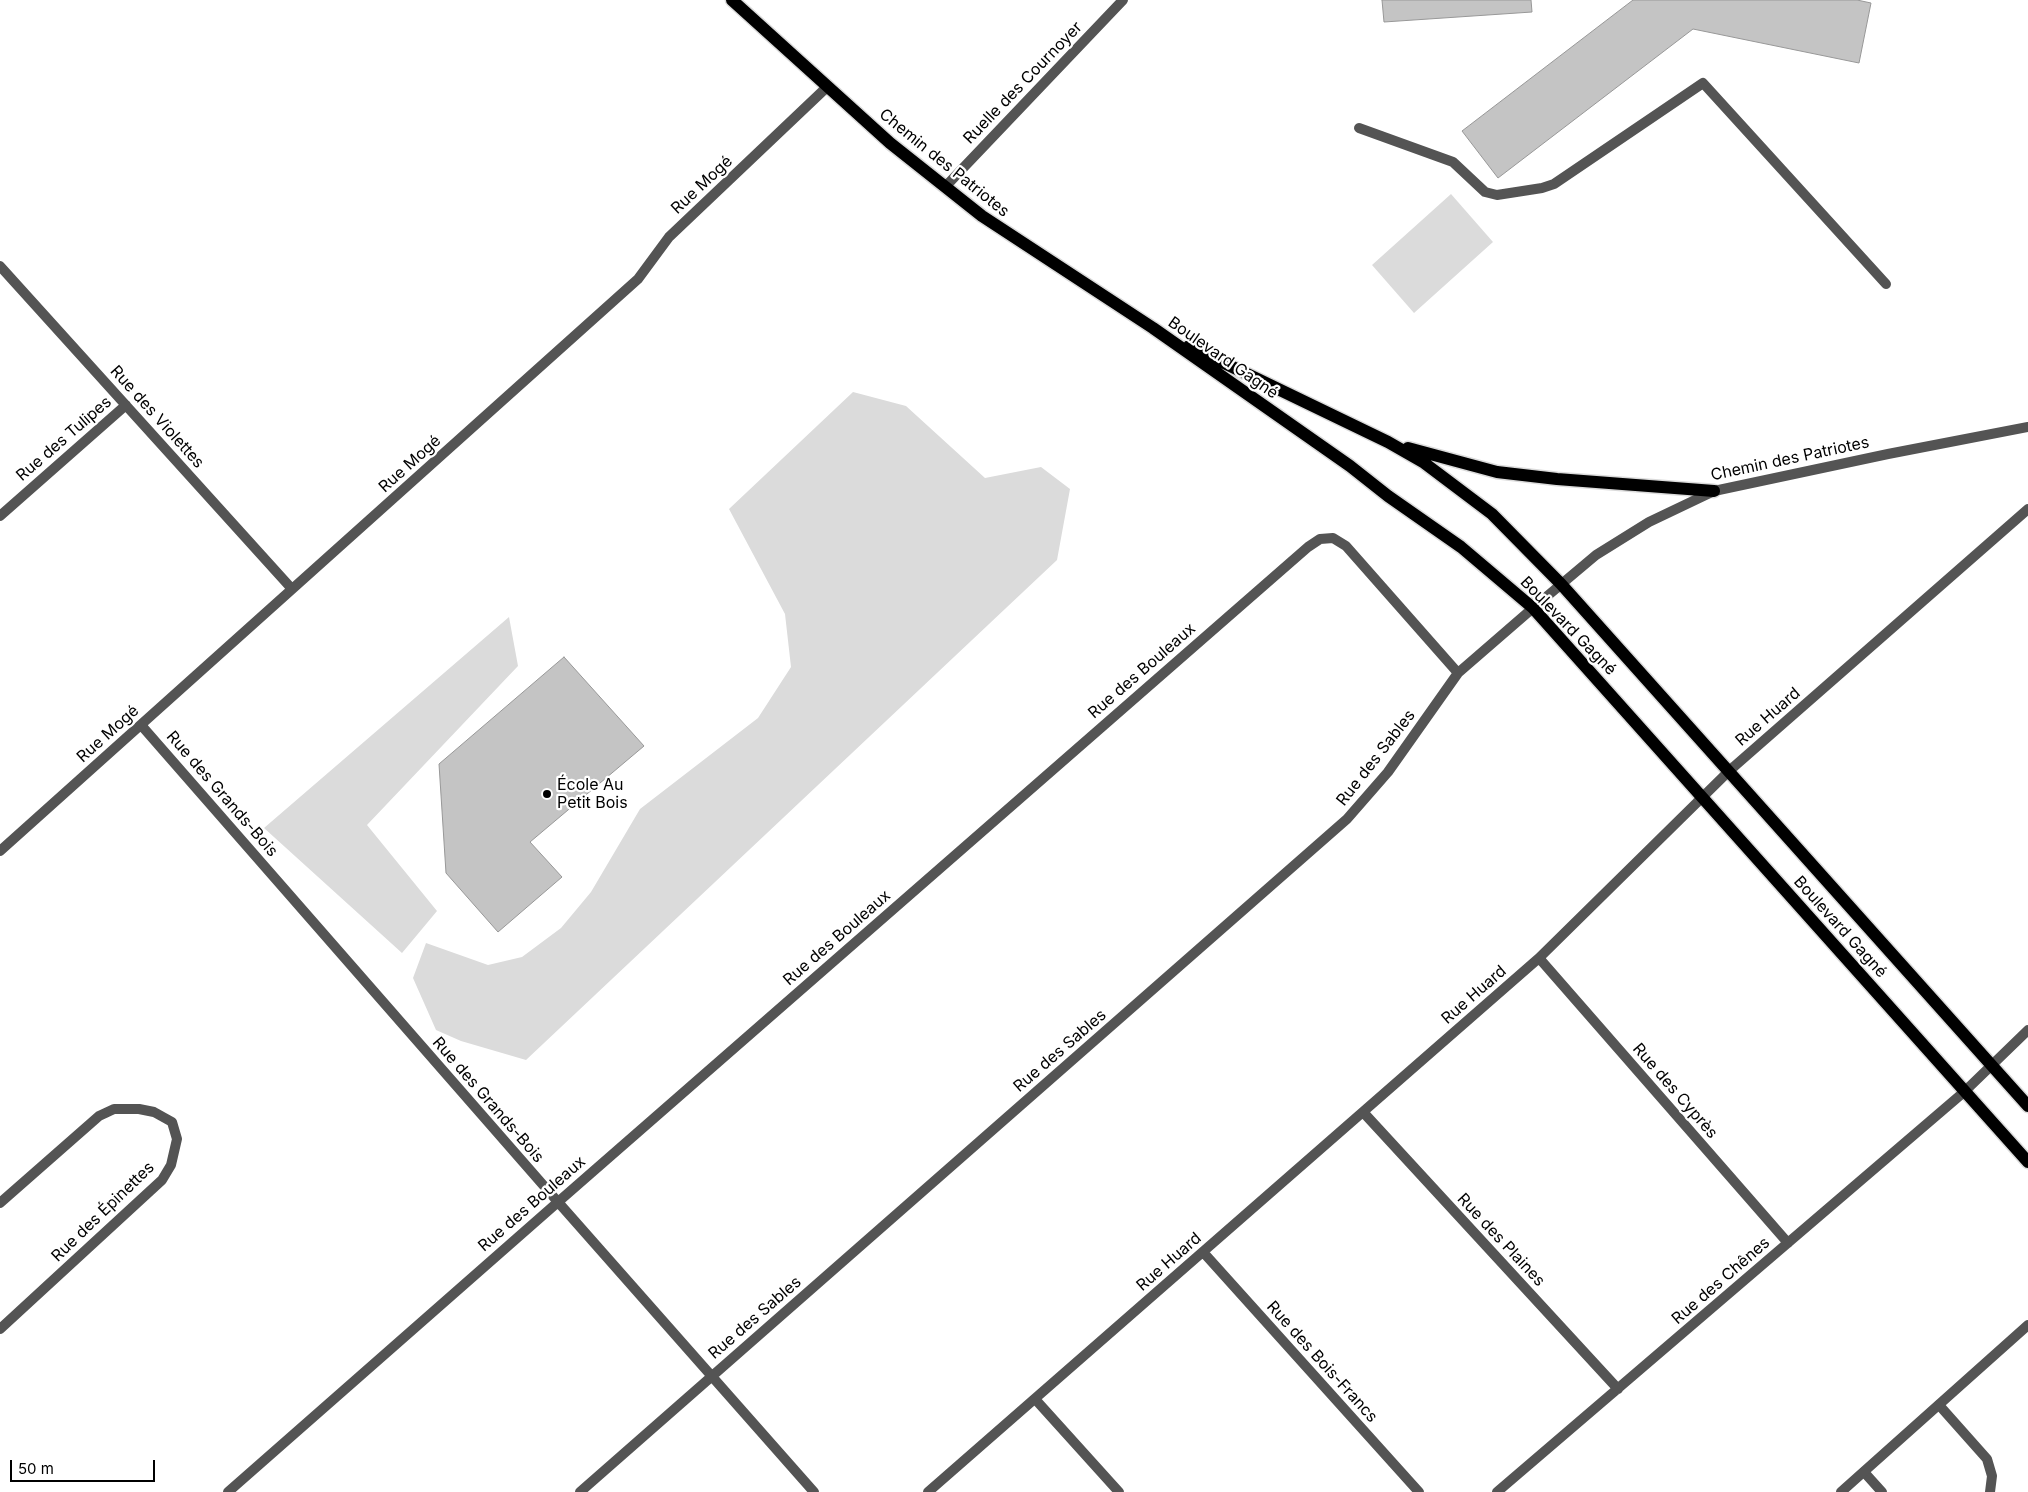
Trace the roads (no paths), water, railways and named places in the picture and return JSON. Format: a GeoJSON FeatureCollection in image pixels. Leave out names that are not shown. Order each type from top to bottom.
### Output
{"type":"FeatureCollection","features":[{"type":"Feature","properties":{"kind":"main road","name":"Chemin des Patriotes"},"geometry":{"type":"LineString","coordinates":[[732,0],[890,143],[945,187],[999,228],[1153,328]]}},
{"type":"Feature","properties":{"kind":"main road","name":"Boulevard Gagné"},"geometry":{"type":"LineString","coordinates":[[1153,328],[1388,442],[1423,462],[1492,514],[1561,584],[2028,1106]]}},
{"type":"Feature","properties":{"kind":"main road","name":"Boulevard Gagné"},"geometry":{"type":"LineString","coordinates":[[1153,328],[1350,466],[1388,496],[1461,547],[1533,608],[2028,1162]]}},
{"type":"Feature","properties":{"kind":"main road"},"geometry":{"type":"LineString","coordinates":[[1388,442],[1497,472],[1557,479],[1714,491]]}},
{"type":"Feature","properties":{"kind":"street","name":"Ruelle des Cournoyer"},"geometry":{"type":"LineString","coordinates":[[945,187],[1123,0]]}},
{"type":"Feature","properties":{"kind":"street"},"geometry":{"type":"LineString","coordinates":[[1359,128],[1453,162],[1485,192],[1497,195],[1542,188],[1554,184],[1703,83],[1886,284]]}},
{"type":"Feature","properties":{"kind":"street","name":"Rue Mogé"},"geometry":{"type":"LineString","coordinates":[[0,851],[638,279],[669,237],[827,87]]}},
{"type":"Feature","properties":{"kind":"street","name":"Rue des Violettes"},"geometry":{"type":"LineString","coordinates":[[0,266],[292,589]]}},
{"type":"Feature","properties":{"kind":"street","name":"Rue des Tulipes"},"geometry":{"type":"LineString","coordinates":[[0,516],[126,405]]}},
{"type":"Feature","properties":{"kind":"street","name":"Chemin des Patriotes"},"geometry":{"type":"LineString","coordinates":[[1533,608],[1596,555],[1649,522],[1714,491],[1888,454],[2028,427]]}},
{"type":"Feature","properties":{"kind":"street","name":"Rue Huard"},"geometry":{"type":"LineString","coordinates":[[928,1492],[1539,958],[1704,798],[1729,771],[2028,509]]}},
{"type":"Feature","properties":{"kind":"street","name":"Rue des Bouleaux"},"geometry":{"type":"LineString","coordinates":[[228,1492],[1300,554],[1320,539],[1333,538],[1346,546],[1458,673]]}},
{"type":"Feature","properties":{"kind":"street","name":"Rue des Sables"},"geometry":{"type":"LineString","coordinates":[[580,1492],[1347,819],[1388,772],[1458,673],[1533,608]]}},
{"type":"Feature","properties":{"kind":"street","name":"Rue des Grands-Bois"},"geometry":{"type":"LineString","coordinates":[[141,725],[814,1492]]}},
{"type":"Feature","properties":{"kind":"street","name":"Rue des Cyprès"},"geometry":{"type":"LineString","coordinates":[[1539,958],[1788,1243]]}},
{"type":"Feature","properties":{"kind":"street","name":"Rue des Chênes"},"geometry":{"type":"LineString","coordinates":[[1497,1492],[1964,1092],[2028,1030]]}},
{"type":"Feature","properties":{"kind":"street","name":"Rue des Épinettes"},"geometry":{"type":"LineString","coordinates":[[0,1202],[99,1116],[114,1109],[139,1109],[154,1112],[172,1122],[178,1139],[171,1165],[162,1180],[0,1329]]}},
{"type":"Feature","properties":{"kind":"street","name":"Rue des Plaines"},"geometry":{"type":"LineString","coordinates":[[1363,1112],[1618,1389]]}},
{"type":"Feature","properties":{"kind":"street","name":"Rue des Bois-Francs"},"geometry":{"type":"LineString","coordinates":[[1203,1252],[1419,1492]]}},
{"type":"Feature","properties":{"kind":"street"},"geometry":{"type":"LineString","coordinates":[[1841,1492],[2028,1325]]}},
{"type":"Feature","properties":{"kind":"street"},"geometry":{"type":"LineString","coordinates":[[1035,1399],[1119,1492]]}},
{"type":"Feature","properties":{"kind":"street"},"geometry":{"type":"LineString","coordinates":[[1939,1406],[1987,1460],[1992,1476],[1990,1492]]}},
{"type":"Feature","properties":{"kind":"street"},"geometry":{"type":"LineString","coordinates":[[1864,1472],[1882,1492]]}},
{"type":"Feature","properties":{"kind":"place","name":"École Au Petit Bois"},"geometry":{"type":"Point","coordinates":[547,794]}}]}
